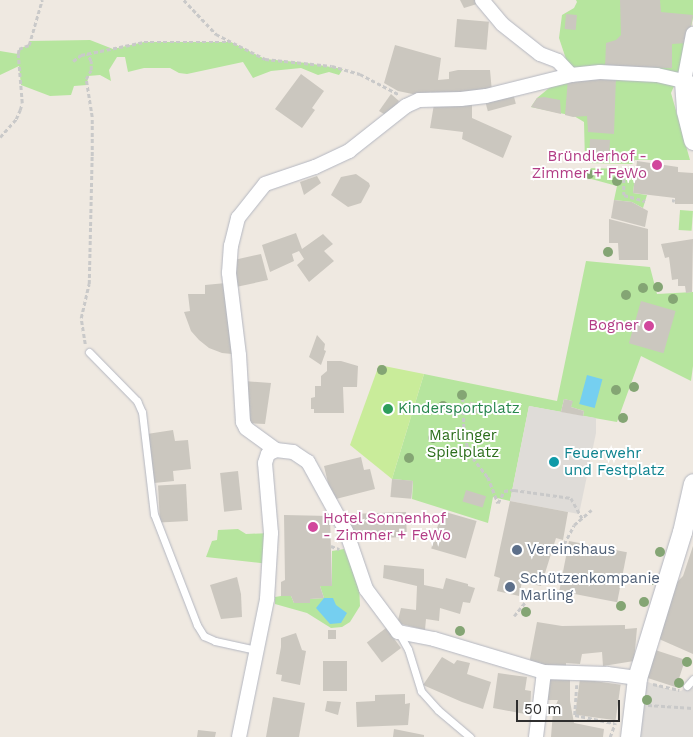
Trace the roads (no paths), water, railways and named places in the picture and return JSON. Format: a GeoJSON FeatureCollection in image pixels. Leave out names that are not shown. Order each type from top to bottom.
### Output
{"type":"FeatureCollection","features":[{"type":"Feature","properties":{"kind":"street"},"geometry":{"type":"LineString","coordinates":[[482,0],[502,24],[540,54],[558,62],[571,75]]}},
{"type":"Feature","properties":{"kind":"street"},"geometry":{"type":"LineString","coordinates":[[693,34],[684,81],[686,111],[693,140]]}},
{"type":"Feature","properties":{"kind":"street"},"geometry":{"type":"LineString","coordinates":[[637,678],[607,674],[544,672],[434,639],[398,632],[366,589],[346,531],[308,462],[293,452],[276,450],[246,428],[243,422],[239,355],[228,273],[231,246],[238,218],[264,184],[315,167],[349,151],[358,146],[396,112],[419,100],[461,99],[486,96],[571,75],[600,72],[657,75],[684,81]]}},
{"type":"Feature","properties":{"kind":"street"},"geometry":{"type":"LineString","coordinates":[[239,737],[267,599],[271,533],[265,463],[268,454],[276,450]]}},
{"type":"Feature","properties":{"kind":"street"},"geometry":{"type":"LineString","coordinates":[[630,737],[637,678],[682,532],[693,483]]}},
{"type":"Feature","properties":{"kind":"street"},"geometry":{"type":"LineString","coordinates":[[536,737],[544,672]]}},
{"type":"Feature","properties":{"kind":"lane"},"geometry":{"type":"LineString","coordinates":[[89,352],[137,401],[142,412],[154,514],[197,625],[204,636],[215,641],[256,650]]}},
{"type":"Feature","properties":{"kind":"lane"},"geometry":{"type":"LineString","coordinates":[[398,632],[408,649],[421,691],[438,710],[470,737]]}},
{"type":"Feature","properties":{"kind":"lane"},"geometry":{"type":"LineString","coordinates":[[688,686],[693,679]]}},
{"type":"Feature","properties":{"kind":"water"},"geometry":{"type":"Polygon","coordinates":[[[587,375],[602,379],[595,408],[579,404],[587,375]]]}},
{"type":"Feature","properties":{"kind":"water"},"geometry":{"type":"Polygon","coordinates":[[[324,598],[333,598],[336,605],[347,613],[341,623],[330,624],[316,608],[324,598]]]}},
{"type":"Feature","properties":{"kind":"place","name":"Bründlerhof - Zimmer + FeWo"},"geometry":{"type":"Point","coordinates":[657,165]}},
{"type":"Feature","properties":{"kind":"place","name":"Bogner"},"geometry":{"type":"Point","coordinates":[649,326]}},
{"type":"Feature","properties":{"kind":"place","name":"Kindersportplatz"},"geometry":{"type":"Point","coordinates":[388,409]}},
{"type":"Feature","properties":{"kind":"place","name":"Feuerwehr und Festplatz"},"geometry":{"type":"Point","coordinates":[554,462]}},
{"type":"Feature","properties":{"kind":"place","name":"Hotel Sonnenhof - Zimmer + FeWo"},"geometry":{"type":"Point","coordinates":[313,527]}},
{"type":"Feature","properties":{"kind":"place","name":"Vereinshaus"},"geometry":{"type":"Point","coordinates":[517,550]}},
{"type":"Feature","properties":{"kind":"place","name":"Schützenkompanie Marling"},"geometry":{"type":"Point","coordinates":[510,587]}},
{"type":"Feature","properties":{"kind":"park label","name":"Marlinger Spielplatz"},"geometry":{"type":"Point","coordinates":[463,444]}}]}
